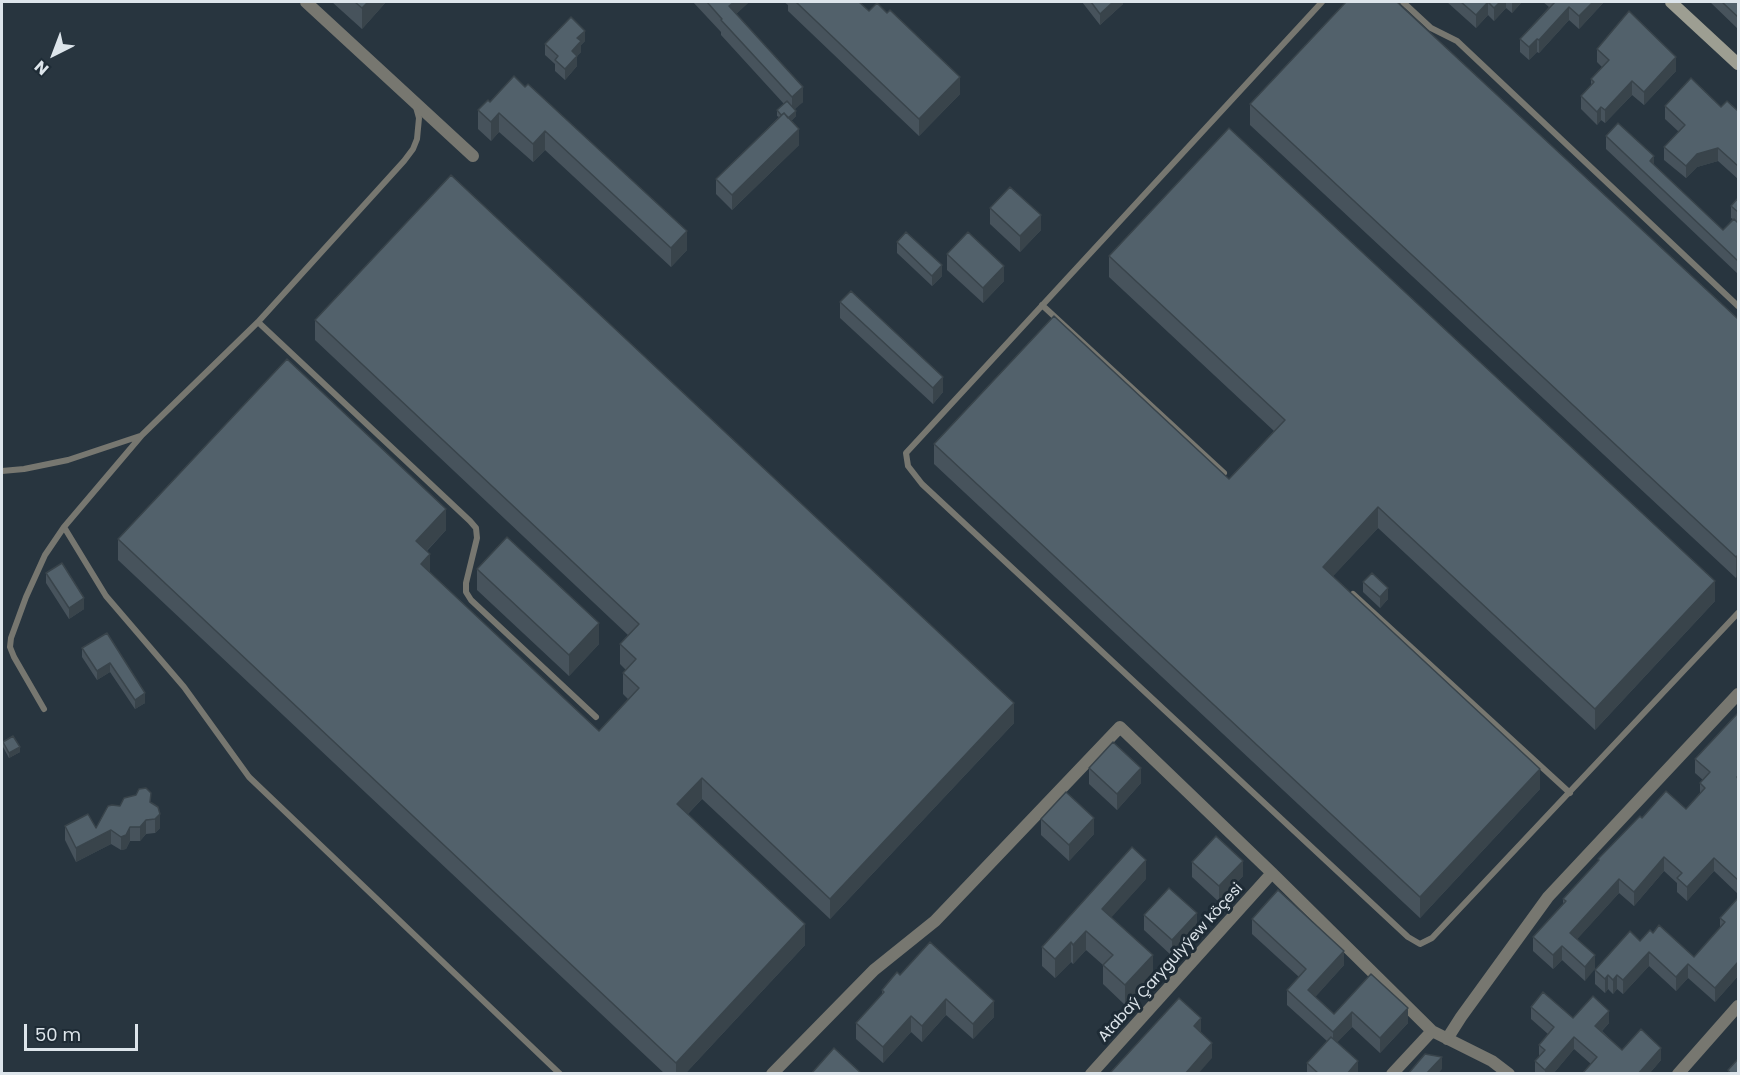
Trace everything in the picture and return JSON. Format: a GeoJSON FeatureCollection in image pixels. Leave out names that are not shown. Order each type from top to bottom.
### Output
{"type":"FeatureCollection","features":[{"type":"Feature","properties":{"kind":"street"},"geometry":{"type":"LineString","coordinates":[[306,2],[473,156]]}},
{"type":"Feature","properties":{"kind":"street"},"geometry":{"type":"LineString","coordinates":[[1671,2],[1738,64]]}},
{"type":"Feature","properties":{"kind":"street"},"geometry":{"type":"LineString","coordinates":[[1448,1039],[1461,1017],[1548,897],[1738,694]]}},
{"type":"Feature","properties":{"kind":"street"},"geometry":{"type":"LineString","coordinates":[[772,1074],[874,970],[934,921],[1120,727],[1432,1031],[1492,1061],[1509,1074]]}},
{"type":"Feature","properties":{"kind":"street","name":"Atabaý Çarygulyýew köçesi"},"geometry":{"type":"LineString","coordinates":[[1091,1074],[1272,873]]}},
{"type":"Feature","properties":{"kind":"street"},"geometry":{"type":"LineString","coordinates":[[1678,1074],[1738,1005]]}},
{"type":"Feature","properties":{"kind":"street"},"geometry":{"type":"LineString","coordinates":[[1392,1074],[1432,1031]]}},
{"type":"Feature","properties":{"kind":"lane"},"geometry":{"type":"LineString","coordinates":[[1322,2],[906,453],[908,466],[922,484],[1408,937],[1420,944],[1432,938],[1738,613]]}},
{"type":"Feature","properties":{"kind":"lane"},"geometry":{"type":"LineString","coordinates":[[1403,2],[1431,28],[1457,41],[1738,306]]}},
{"type":"Feature","properties":{"kind":"lane"},"geometry":{"type":"LineString","coordinates":[[44,709],[10,647],[26,597],[45,555],[64,526],[142,435],[258,322],[397,170],[413,149],[419,130],[415,103]]}},
{"type":"Feature","properties":{"kind":"lane"},"geometry":{"type":"LineString","coordinates":[[1042,305],[1224,473]]}},
{"type":"Feature","properties":{"kind":"lane"},"geometry":{"type":"LineString","coordinates":[[258,322],[476,528],[477,538],[466,583],[466,592],[471,600],[596,717]]}},
{"type":"Feature","properties":{"kind":"lane"},"geometry":{"type":"LineString","coordinates":[[2,471],[68,460],[142,435]]}},
{"type":"Feature","properties":{"kind":"lane"},"geometry":{"type":"LineString","coordinates":[[64,526],[106,597],[184,687],[249,777],[560,1074]]}},
{"type":"Feature","properties":{"kind":"lane"},"geometry":{"type":"LineString","coordinates":[[1353,594],[1570,793]]}},
{"type":"Feature","properties":{"kind":"building"},"geometry":{"type":"Polygon","coordinates":[[[355,2],[368,2],[362,8],[355,2]]]}},
{"type":"Feature","properties":{"kind":"building"},"geometry":{"type":"Polygon","coordinates":[[[707,2],[734,2],[729,6],[803,87],[792,97],[707,2]]]}},
{"type":"Feature","properties":{"kind":"building"},"geometry":{"type":"Polygon","coordinates":[[[796,2],[859,2],[869,11],[877,3],[887,13],[890,10],[960,77],[919,119],[796,2]]]}},
{"type":"Feature","properties":{"kind":"building"},"geometry":{"type":"Polygon","coordinates":[[[1091,2],[1113,2],[1100,14],[1091,2]]]}},
{"type":"Feature","properties":{"kind":"building"},"geometry":{"type":"Polygon","coordinates":[[[1346,2],[1397,2],[1738,319],[1738,555],[1736,557],[1250,104],[1346,2]]]}},
{"type":"Feature","properties":{"kind":"building"},"geometry":{"type":"Polygon","coordinates":[[[1461,2],[1488,2],[1476,15],[1461,2]]]}},
{"type":"Feature","properties":{"kind":"building"},"geometry":{"type":"Polygon","coordinates":[[[1488,2],[1500,2],[1494,8],[1488,2]]]}},
{"type":"Feature","properties":{"kind":"building"},"geometry":{"type":"Polygon","coordinates":[[[1555,2],[1593,2],[1579,16],[1569,7],[1539,40],[1537,39],[1529,47],[1520,39],[1555,2]]]}},
{"type":"Feature","properties":{"kind":"building"},"geometry":{"type":"Polygon","coordinates":[[[1722,2],[1738,2],[1738,17],[1722,2]]]}},
{"type":"Feature","properties":{"kind":"building"},"geometry":{"type":"Polygon","coordinates":[[[1629,11],[1676,57],[1644,92],[1632,81],[1605,110],[1601,107],[1597,112],[1581,96],[1594,82],[1591,79],[1609,60],[1597,49],[1629,11]]]}},
{"type":"Feature","properties":{"kind":"building"},"geometry":{"type":"Polygon","coordinates":[[[571,17],[585,31],[577,38],[581,41],[572,51],[577,56],[565,69],[555,60],[558,56],[545,44],[571,17]]]}},
{"type":"Feature","properties":{"kind":"building"},"geometry":{"type":"Polygon","coordinates":[[[514,76],[525,87],[528,84],[687,231],[671,248],[545,131],[533,144],[499,113],[491,122],[478,110],[488,100],[490,102],[514,76]]]}},
{"type":"Feature","properties":{"kind":"building"},"geometry":{"type":"Polygon","coordinates":[[[1691,78],[1721,107],[1727,101],[1738,111],[1738,166],[1718,148],[1697,154],[1686,166],[1664,147],[1685,125],[1665,106],[1691,78]]]}},
{"type":"Feature","properties":{"kind":"building"},"geometry":{"type":"Polygon","coordinates":[[[787,101],[796,111],[788,118],[777,110],[787,101]]]}},
{"type":"Feature","properties":{"kind":"building"},"geometry":{"type":"Polygon","coordinates":[[[784,113],[799,129],[732,195],[716,179],[784,113]]]}},
{"type":"Feature","properties":{"kind":"building"},"geometry":{"type":"Polygon","coordinates":[[[1618,123],[1654,156],[1650,161],[1723,230],[1734,219],[1738,223],[1738,261],[1606,136],[1618,123]]]}},
{"type":"Feature","properties":{"kind":"building"},"geometry":{"type":"Polygon","coordinates":[[[1229,128],[1715,581],[1595,709],[1378,507],[1323,567],[1540,769],[1420,897],[934,444],[1054,316],[1229,479],[1285,420],[1109,256],[1229,128]]]}},
{"type":"Feature","properties":{"kind":"building"},"geometry":{"type":"Polygon","coordinates":[[[451,175],[1014,703],[830,899],[702,778],[677,804],[805,924],[676,1063],[118,539],[287,359],[446,509],[416,541],[430,554],[421,564],[599,731],[639,688],[623,673],[636,659],[620,644],[639,624],[315,320],[451,175]]]}},
{"type":"Feature","properties":{"kind":"building"},"geometry":{"type":"Polygon","coordinates":[[[1010,187],[1041,215],[1020,236],[990,208],[1010,187]]]}},
{"type":"Feature","properties":{"kind":"building"},"geometry":{"type":"Polygon","coordinates":[[[1738,198],[1738,212],[1731,206],[1738,198]]]}},
{"type":"Feature","properties":{"kind":"building"},"geometry":{"type":"Polygon","coordinates":[[[906,232],[942,265],[932,276],[897,242],[906,232]]]}},
{"type":"Feature","properties":{"kind":"building"},"geometry":{"type":"Polygon","coordinates":[[[968,232],[1004,266],[983,288],[947,254],[968,232]]]}},
{"type":"Feature","properties":{"kind":"building"},"geometry":{"type":"Polygon","coordinates":[[[851,291],[943,377],[933,388],[840,302],[851,291]]]}},
{"type":"Feature","properties":{"kind":"building"},"geometry":{"type":"Polygon","coordinates":[[[507,537],[599,623],[569,655],[477,569],[507,537]]]}},
{"type":"Feature","properties":{"kind":"building"},"geometry":{"type":"Polygon","coordinates":[[[62,563],[84,598],[69,608],[46,573],[62,563]]]}},
{"type":"Feature","properties":{"kind":"building"},"geometry":{"type":"Polygon","coordinates":[[[1372,573],[1388,588],[1380,597],[1363,582],[1372,573]]]}},
{"type":"Feature","properties":{"kind":"building"},"geometry":{"type":"Polygon","coordinates":[[[107,633],[145,693],[135,700],[110,663],[97,671],[82,648],[107,633]]]}},
{"type":"Feature","properties":{"kind":"building"},"geometry":{"type":"Polygon","coordinates":[[[1738,713],[1738,880],[1714,858],[1687,887],[1677,878],[1682,873],[1664,857],[1634,892],[1619,879],[1570,933],[1595,955],[1585,967],[1562,946],[1553,955],[1533,937],[1566,901],[1563,899],[1598,859],[1640,816],[1642,818],[1666,791],[1686,809],[1705,788],[1700,783],[1710,772],[1695,759],[1738,713]]]}},
{"type":"Feature","properties":{"kind":"building"},"geometry":{"type":"Polygon","coordinates":[[[13,736],[20,747],[9,753],[3,742],[13,736]]]}},
{"type":"Feature","properties":{"kind":"building"},"geometry":{"type":"Polygon","coordinates":[[[1113,742],[1141,768],[1117,794],[1089,768],[1113,742]]]}},
{"type":"Feature","properties":{"kind":"building"},"geometry":{"type":"Polygon","coordinates":[[[146,788],[151,793],[150,802],[158,807],[160,814],[155,819],[146,820],[140,827],[130,827],[126,835],[121,837],[111,830],[76,848],[65,826],[88,814],[96,828],[108,806],[120,806],[124,798],[136,795],[139,789],[146,788]]]}},
{"type":"Feature","properties":{"kind":"building"},"geometry":{"type":"Polygon","coordinates":[[[1066,792],[1094,818],[1069,845],[1041,819],[1066,792]]]}},
{"type":"Feature","properties":{"kind":"building"},"geometry":{"type":"Polygon","coordinates":[[[1216,836],[1243,861],[1219,886],[1192,862],[1216,836]]]}},
{"type":"Feature","properties":{"kind":"building"},"geometry":{"type":"Polygon","coordinates":[[[1132,847],[1146,860],[1102,909],[1153,955],[1125,985],[1103,965],[1113,955],[1086,931],[1073,945],[1071,942],[1055,959],[1042,947],[1132,847]]]}},
{"type":"Feature","properties":{"kind":"building"},"geometry":{"type":"Polygon","coordinates":[[[1169,888],[1197,913],[1172,940],[1144,915],[1169,888]]]}},
{"type":"Feature","properties":{"kind":"building"},"geometry":{"type":"Polygon","coordinates":[[[1278,890],[1344,951],[1308,990],[1334,1014],[1371,974],[1408,1008],[1380,1038],[1352,1012],[1333,1032],[1287,990],[1306,969],[1252,919],[1278,890]]]}},
{"type":"Feature","properties":{"kind":"building"},"geometry":{"type":"Polygon","coordinates":[[[1738,898],[1738,962],[1715,988],[1688,964],[1676,977],[1649,952],[1623,980],[1617,975],[1613,980],[1608,975],[1605,979],[1595,970],[1630,931],[1640,941],[1650,930],[1653,933],[1659,925],[1694,957],[1725,922],[1720,918],[1738,898]]]}},
{"type":"Feature","properties":{"kind":"building"},"geometry":{"type":"Polygon","coordinates":[[[930,942],[994,1001],[973,1024],[946,999],[922,1026],[911,1016],[883,1047],[856,1023],[884,992],[882,990],[897,972],[900,975],[930,942]]]}},
{"type":"Feature","properties":{"kind":"building"},"geometry":{"type":"Polygon","coordinates":[[[1543,992],[1573,1018],[1593,996],[1609,1011],[1595,1026],[1622,1050],[1641,1029],[1661,1048],[1638,1074],[1582,1074],[1597,1057],[1574,1037],[1545,1070],[1535,1061],[1545,1050],[1539,1045],[1554,1027],[1531,1007],[1543,992]]]}},
{"type":"Feature","properties":{"kind":"building"},"geometry":{"type":"Polygon","coordinates":[[[1179,998],[1201,1018],[1194,1026],[1212,1043],[1185,1074],[1110,1074],[1110,1073],[1179,998]]]}},
{"type":"Feature","properties":{"kind":"building"},"geometry":{"type":"Polygon","coordinates":[[[1331,1037],[1358,1061],[1347,1074],[1319,1074],[1307,1063],[1331,1037]]]}},
{"type":"Feature","properties":{"kind":"building"},"geometry":{"type":"Polygon","coordinates":[[[834,1048],[862,1074],[811,1074],[834,1048]]]}},
{"type":"Feature","properties":{"kind":"building"},"geometry":{"type":"Polygon","coordinates":[[[1425,1054],[1442,1057],[1426,1074],[1408,1074],[1425,1054]]]}},
{"type":"Feature","properties":{"kind":"building"},"geometry":{"type":"Polygon","coordinates":[[[1738,1059],[1738,1074],[1731,1074],[1728,1070],[1738,1059]]]}}]}
